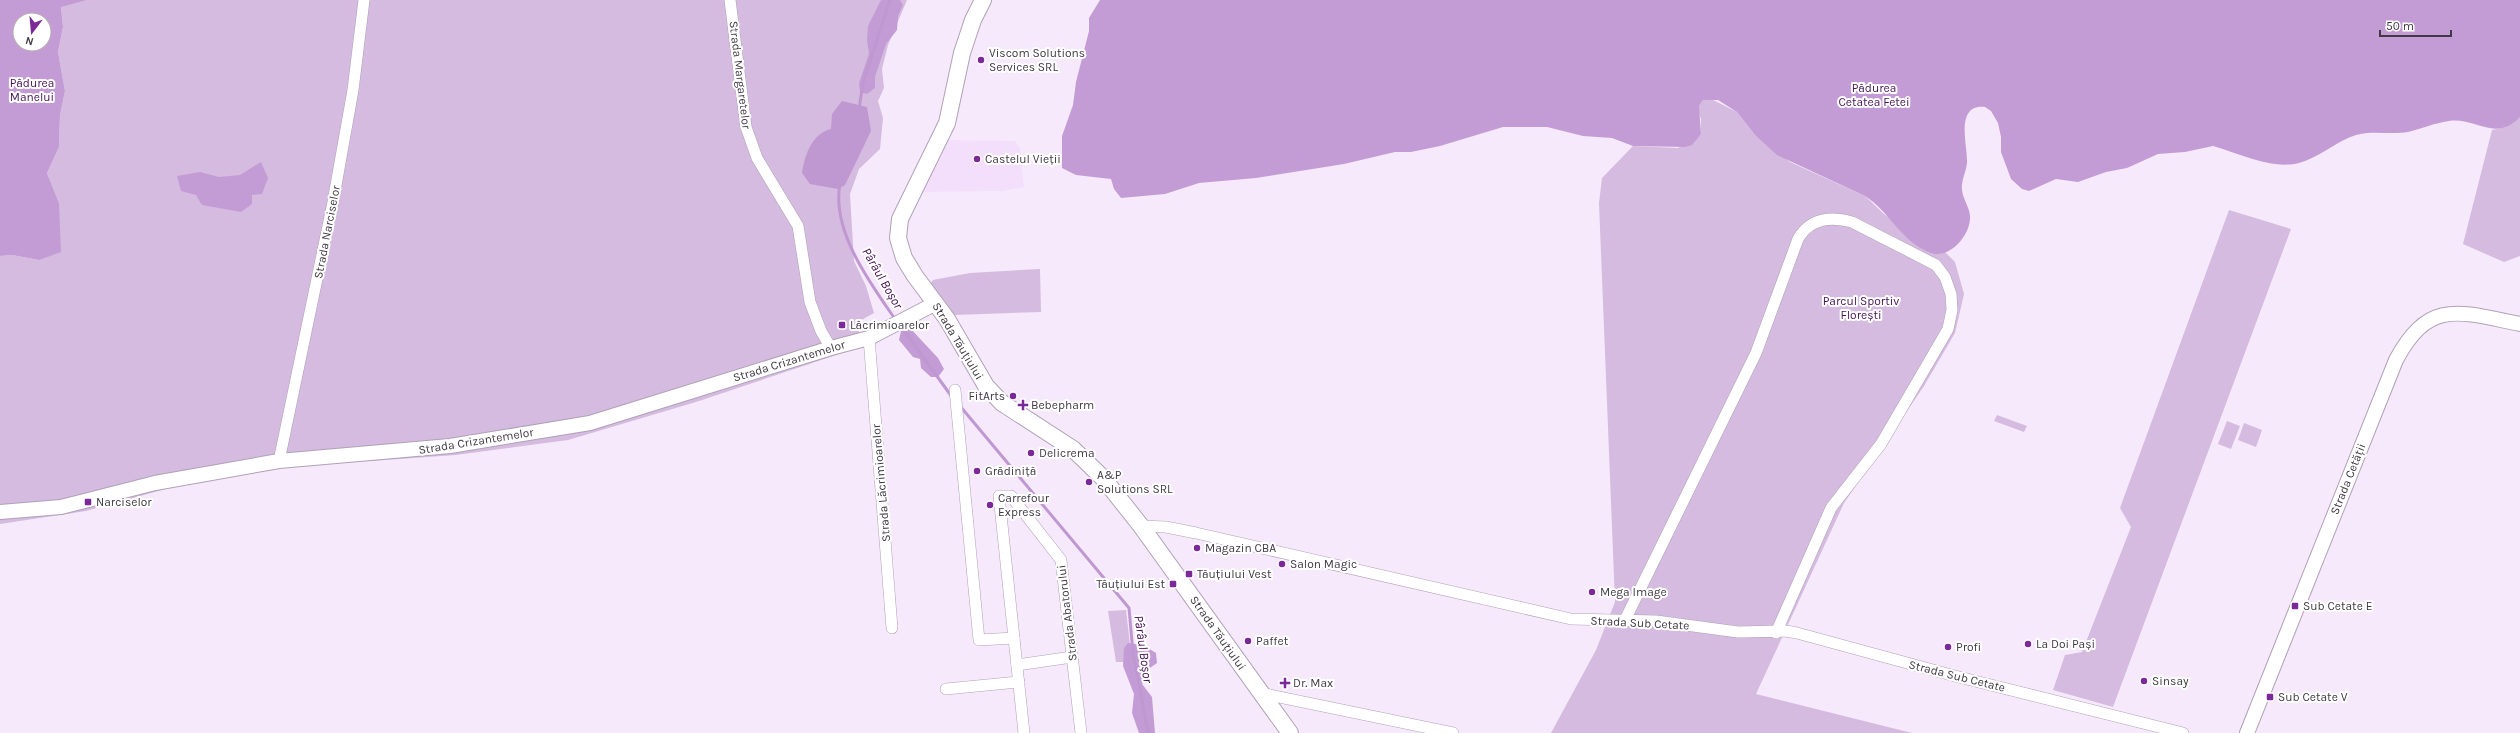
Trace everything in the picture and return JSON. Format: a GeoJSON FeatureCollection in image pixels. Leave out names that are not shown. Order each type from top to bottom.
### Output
{"type":"FeatureCollection","features":[{"type":"Feature","properties":{"kind":"main road","name":"Strada Tăuțiului"},"geometry":{"type":"LineString","coordinates":[[983,0],[973,20],[962,53],[947,123],[904,209],[898,227],[904,258],[934,308],[992,394],[1020,415],[1048,431],[1087,461],[1141,526],[1290,733]]}},
{"type":"Feature","properties":{"kind":"street","name":"Strada Narciselor"},"geometry":{"type":"LineString","coordinates":[[279,461],[333,202],[353,90],[364,0]]}},
{"type":"Feature","properties":{"kind":"street","name":"Strada Margaretelor"},"geometry":{"type":"LineString","coordinates":[[730,0],[746,127],[757,158],[798,226],[810,302],[831,348]]}},
{"type":"Feature","properties":{"kind":"street"},"geometry":{"type":"LineString","coordinates":[[1624,622],[1756,352],[1798,239],[1802,232],[1816,222],[1837,218],[1852,222],[1936,265],[1945,277],[1950,289],[1952,302],[1951,321],[1935,354],[1881,444],[1831,508],[1776,633]]}},
{"type":"Feature","properties":{"kind":"street","name":"Strada Crizantemelor"},"geometry":{"type":"LineString","coordinates":[[0,512],[61,507],[155,483],[279,461],[450,446],[590,422],[831,348],[869,338],[934,308]]}},
{"type":"Feature","properties":{"kind":"street","name":"Strada Cetății"},"geometry":{"type":"LineString","coordinates":[[2246,733],[2396,360],[2407,340],[2422,323],[2438,315],[2458,314],[2520,324]]}},
{"type":"Feature","properties":{"kind":"street","name":"Strada Lăcrimioarelor"},"geometry":{"type":"LineString","coordinates":[[869,338],[892,628]]}},
{"type":"Feature","properties":{"kind":"street"},"geometry":{"type":"LineString","coordinates":[[955,390],[979,640],[1014,638]]}},
{"type":"Feature","properties":{"kind":"street","name":"Strada Abatorului"},"geometry":{"type":"LineString","coordinates":[[1024,733],[999,496],[1011,496],[1061,560],[1081,733]]}},
{"type":"Feature","properties":{"kind":"street","name":"Strada Sub Cetate"},"geometry":{"type":"LineString","coordinates":[[1141,526],[1166,527],[1196,533],[1571,619],[1624,622],[1656,621],[1738,632],[1776,633],[1786,631],[1797,633],[1955,676],[2183,733]]}},
{"type":"Feature","properties":{"kind":"street"},"geometry":{"type":"LineString","coordinates":[[1017,665],[1072,657]]}},
{"type":"Feature","properties":{"kind":"street"},"geometry":{"type":"LineString","coordinates":[[946,689],[1019,682]]}},
{"type":"Feature","properties":{"kind":"street"},"geometry":{"type":"LineString","coordinates":[[1260,693],[1453,733]]}},
{"type":"Feature","properties":{"kind":"shaded area"},"geometry":{"type":"Polygon","coordinates":[[[842,101],[867,107],[871,131],[845,185],[838,189],[810,184],[802,173],[807,152],[814,140],[819,135],[831,129],[832,114],[842,101]]]}},
{"type":"Feature","properties":{"kind":"shaded area","name":"Castelul Vieții"},"geometry":{"type":"Polygon","coordinates":[[[942,140],[1015,141],[1020,148],[1024,187],[1001,191],[919,192],[942,140]]]}},
{"type":"Feature","properties":{"kind":"green space","name":"Pădurea Manelui"},"geometry":{"type":"Polygon","coordinates":[[[0,0],[87,0],[61,7],[63,27],[58,52],[65,91],[60,115],[59,147],[47,173],[59,203],[61,252],[39,260],[12,255],[0,256],[0,0]]]}},
{"type":"Feature","properties":{"kind":"green space"},"geometry":{"type":"Polygon","coordinates":[[[87,0],[907,0],[888,45],[882,69],[884,88],[878,101],[883,118],[880,149],[859,169],[850,194],[854,261],[866,286],[874,313],[858,322],[860,347],[696,402],[568,440],[456,455],[283,467],[169,488],[86,511],[0,524],[0,256],[12,255],[39,260],[59,203],[47,173],[59,147],[60,115],[65,91],[58,52],[63,27],[61,6],[87,0]]]}},
{"type":"Feature","properties":{"kind":"green space"},"geometry":{"type":"Polygon","coordinates":[[[881,0],[900,0],[903,5],[898,16],[897,30],[886,44],[875,77],[875,88],[867,94],[860,92],[859,83],[869,54],[867,40],[868,26],[881,0]]]}},
{"type":"Feature","properties":{"kind":"green space","name":"Pădurea Cetatea Fetei"},"geometry":{"type":"Polygon","coordinates":[[[1100,0],[2520,0],[2520,117],[2511,124],[2502,128],[2494,129],[2468,122],[2449,121],[2408,132],[2356,135],[2341,141],[2306,161],[2288,165],[2266,163],[2213,146],[2185,152],[2158,154],[2127,168],[2106,172],[2078,182],[2056,179],[2029,191],[2022,189],[2011,179],[2001,152],[2001,137],[1998,123],[1991,111],[1985,107],[1975,108],[1969,112],[1966,119],[1965,137],[1967,163],[1962,183],[1962,190],[1970,215],[1969,226],[1966,233],[1957,245],[1945,253],[1938,254],[1931,253],[1912,242],[1882,210],[1865,196],[1777,155],[1755,135],[1737,112],[1718,100],[1703,100],[1699,106],[1701,134],[1692,145],[1685,147],[1633,146],[1612,138],[1583,136],[1547,127],[1503,127],[1440,146],[1411,152],[1395,152],[1344,164],[1256,178],[1199,183],[1165,194],[1121,198],[1114,189],[1111,179],[1076,175],[1062,168],[1062,136],[1073,105],[1076,82],[1089,31],[1089,18],[1100,0]]]}},
{"type":"Feature","properties":{"kind":"green space","name":"Parcul Sportiv Florești"},"geometry":{"type":"Polygon","coordinates":[[[1711,99],[1737,112],[1755,135],[1790,162],[1865,196],[1885,215],[1946,253],[1955,262],[1964,294],[1955,333],[1924,386],[1844,503],[1756,694],[1912,733],[1551,733],[1596,650],[1615,602],[1599,203],[1602,178],[1633,146],[1678,148],[1701,134],[1699,106],[1703,100],[1711,99]]]}},
{"type":"Feature","properties":{"kind":"green space"},"geometry":{"type":"Polygon","coordinates":[[[2520,117],[2520,256],[2504,262],[2463,244],[2492,130],[2506,127],[2520,117]]]}},
{"type":"Feature","properties":{"kind":"green space"},"geometry":{"type":"Polygon","coordinates":[[[261,162],[268,178],[262,194],[252,195],[252,204],[241,212],[202,205],[196,195],[181,191],[177,176],[200,172],[219,177],[240,175],[261,162]]]}},
{"type":"Feature","properties":{"kind":"green space"},"geometry":{"type":"Polygon","coordinates":[[[2229,210],[2291,229],[2113,707],[2053,690],[2065,655],[2082,652],[2131,527],[2120,508],[2229,210]]]}},
{"type":"Feature","properties":{"kind":"green space"},"geometry":{"type":"Polygon","coordinates":[[[1040,269],[1041,312],[954,315],[930,284],[933,280],[970,273],[1040,269]]]}},
{"type":"Feature","properties":{"kind":"green space"},"geometry":{"type":"Polygon","coordinates":[[[908,326],[938,358],[944,369],[938,377],[931,377],[921,368],[920,359],[913,357],[899,340],[901,331],[908,326]]]}},
{"type":"Feature","properties":{"kind":"green space"},"geometry":{"type":"Polygon","coordinates":[[[1997,415],[2027,426],[2024,432],[1994,421],[1997,415]]]}},
{"type":"Feature","properties":{"kind":"green space"},"geometry":{"type":"Polygon","coordinates":[[[2227,421],[2240,426],[2231,449],[2218,444],[2227,421]]]}},
{"type":"Feature","properties":{"kind":"green space"},"geometry":{"type":"Polygon","coordinates":[[[2244,423],[2262,430],[2256,447],[2238,440],[2244,423]]]}},
{"type":"Feature","properties":{"kind":"green space"},"geometry":{"type":"Polygon","coordinates":[[[1126,610],[1132,662],[1116,662],[1108,611],[1126,610]]]}},
{"type":"Feature","properties":{"kind":"green space"},"geometry":{"type":"Polygon","coordinates":[[[1128,643],[1143,645],[1156,653],[1157,663],[1150,668],[1142,684],[1152,697],[1155,733],[1139,733],[1132,713],[1134,694],[1123,666],[1124,648],[1128,643]]]}},
{"type":"Feature","properties":{"kind":"waterway","name":"Pârâul Boșor"},"geometry":{"type":"LineString","coordinates":[[859,109],[863,83],[890,0]]}},
{"type":"Feature","properties":{"kind":"waterway","name":"Pârâul Boșor"},"geometry":{"type":"LineString","coordinates":[[840,184],[839,202],[841,219],[847,237],[864,273],[895,319]]}},
{"type":"Feature","properties":{"kind":"waterway","name":"Pârâul Boșor"},"geometry":{"type":"LineString","coordinates":[[900,325],[952,397]]}},
{"type":"Feature","properties":{"kind":"waterway","name":"Pârâul Boșor"},"geometry":{"type":"LineString","coordinates":[[960,406],[1129,608],[1133,653],[1148,733]]}},
{"type":"Feature","properties":{"kind":"place","name":"Viscom Solutions Services SRL"},"geometry":{"type":"Point","coordinates":[981,60]}},
{"type":"Feature","properties":{"kind":"place","name":"Castelul Vieții"},"geometry":{"type":"Point","coordinates":[977,159]}},
{"type":"Feature","properties":{"kind":"place","name":"Lăcrimioarelor"},"geometry":{"type":"Point","coordinates":[842,325]}},
{"type":"Feature","properties":{"kind":"place","name":"FitArts"},"geometry":{"type":"Point","coordinates":[1013,396]}},
{"type":"Feature","properties":{"kind":"place","name":"Bebepharm"},"geometry":{"type":"Point","coordinates":[1023,405]}},
{"type":"Feature","properties":{"kind":"place","name":"Delicrema"},"geometry":{"type":"Point","coordinates":[1031,453]}},
{"type":"Feature","properties":{"kind":"place","name":"Grădiniță"},"geometry":{"type":"Point","coordinates":[977,471]}},
{"type":"Feature","properties":{"kind":"place","name":"A&P Solutions SRL"},"geometry":{"type":"Point","coordinates":[1089,482]}},
{"type":"Feature","properties":{"kind":"place","name":"Narciselor"},"geometry":{"type":"Point","coordinates":[88,502]}},
{"type":"Feature","properties":{"kind":"place","name":"Carrefour Express"},"geometry":{"type":"Point","coordinates":[990,505]}},
{"type":"Feature","properties":{"kind":"place","name":"Magazin CBA"},"geometry":{"type":"Point","coordinates":[1197,548]}},
{"type":"Feature","properties":{"kind":"place","name":"Salon Magic"},"geometry":{"type":"Point","coordinates":[1282,564]}},
{"type":"Feature","properties":{"kind":"place","name":"Tăuțiului Vest"},"geometry":{"type":"Point","coordinates":[1189,574]}},
{"type":"Feature","properties":{"kind":"place","name":"Tăuțiului Est"},"geometry":{"type":"Point","coordinates":[1173,584]}},
{"type":"Feature","properties":{"kind":"place","name":"Mega Image"},"geometry":{"type":"Point","coordinates":[1592,592]}},
{"type":"Feature","properties":{"kind":"place","name":"Sub Cetate E"},"geometry":{"type":"Point","coordinates":[2295,606]}},
{"type":"Feature","properties":{"kind":"place","name":"Paffet"},"geometry":{"type":"Point","coordinates":[1248,641]}},
{"type":"Feature","properties":{"kind":"place","name":"La Doi Pași"},"geometry":{"type":"Point","coordinates":[2028,644]}},
{"type":"Feature","properties":{"kind":"place","name":"Profi"},"geometry":{"type":"Point","coordinates":[1948,647]}},
{"type":"Feature","properties":{"kind":"place","name":"Sinsay"},"geometry":{"type":"Point","coordinates":[2144,681]}},
{"type":"Feature","properties":{"kind":"place","name":"Dr. Max"},"geometry":{"type":"Point","coordinates":[1285,683]}},
{"type":"Feature","properties":{"kind":"place","name":"Sub Cetate V"},"geometry":{"type":"Point","coordinates":[2270,697]}}]}
